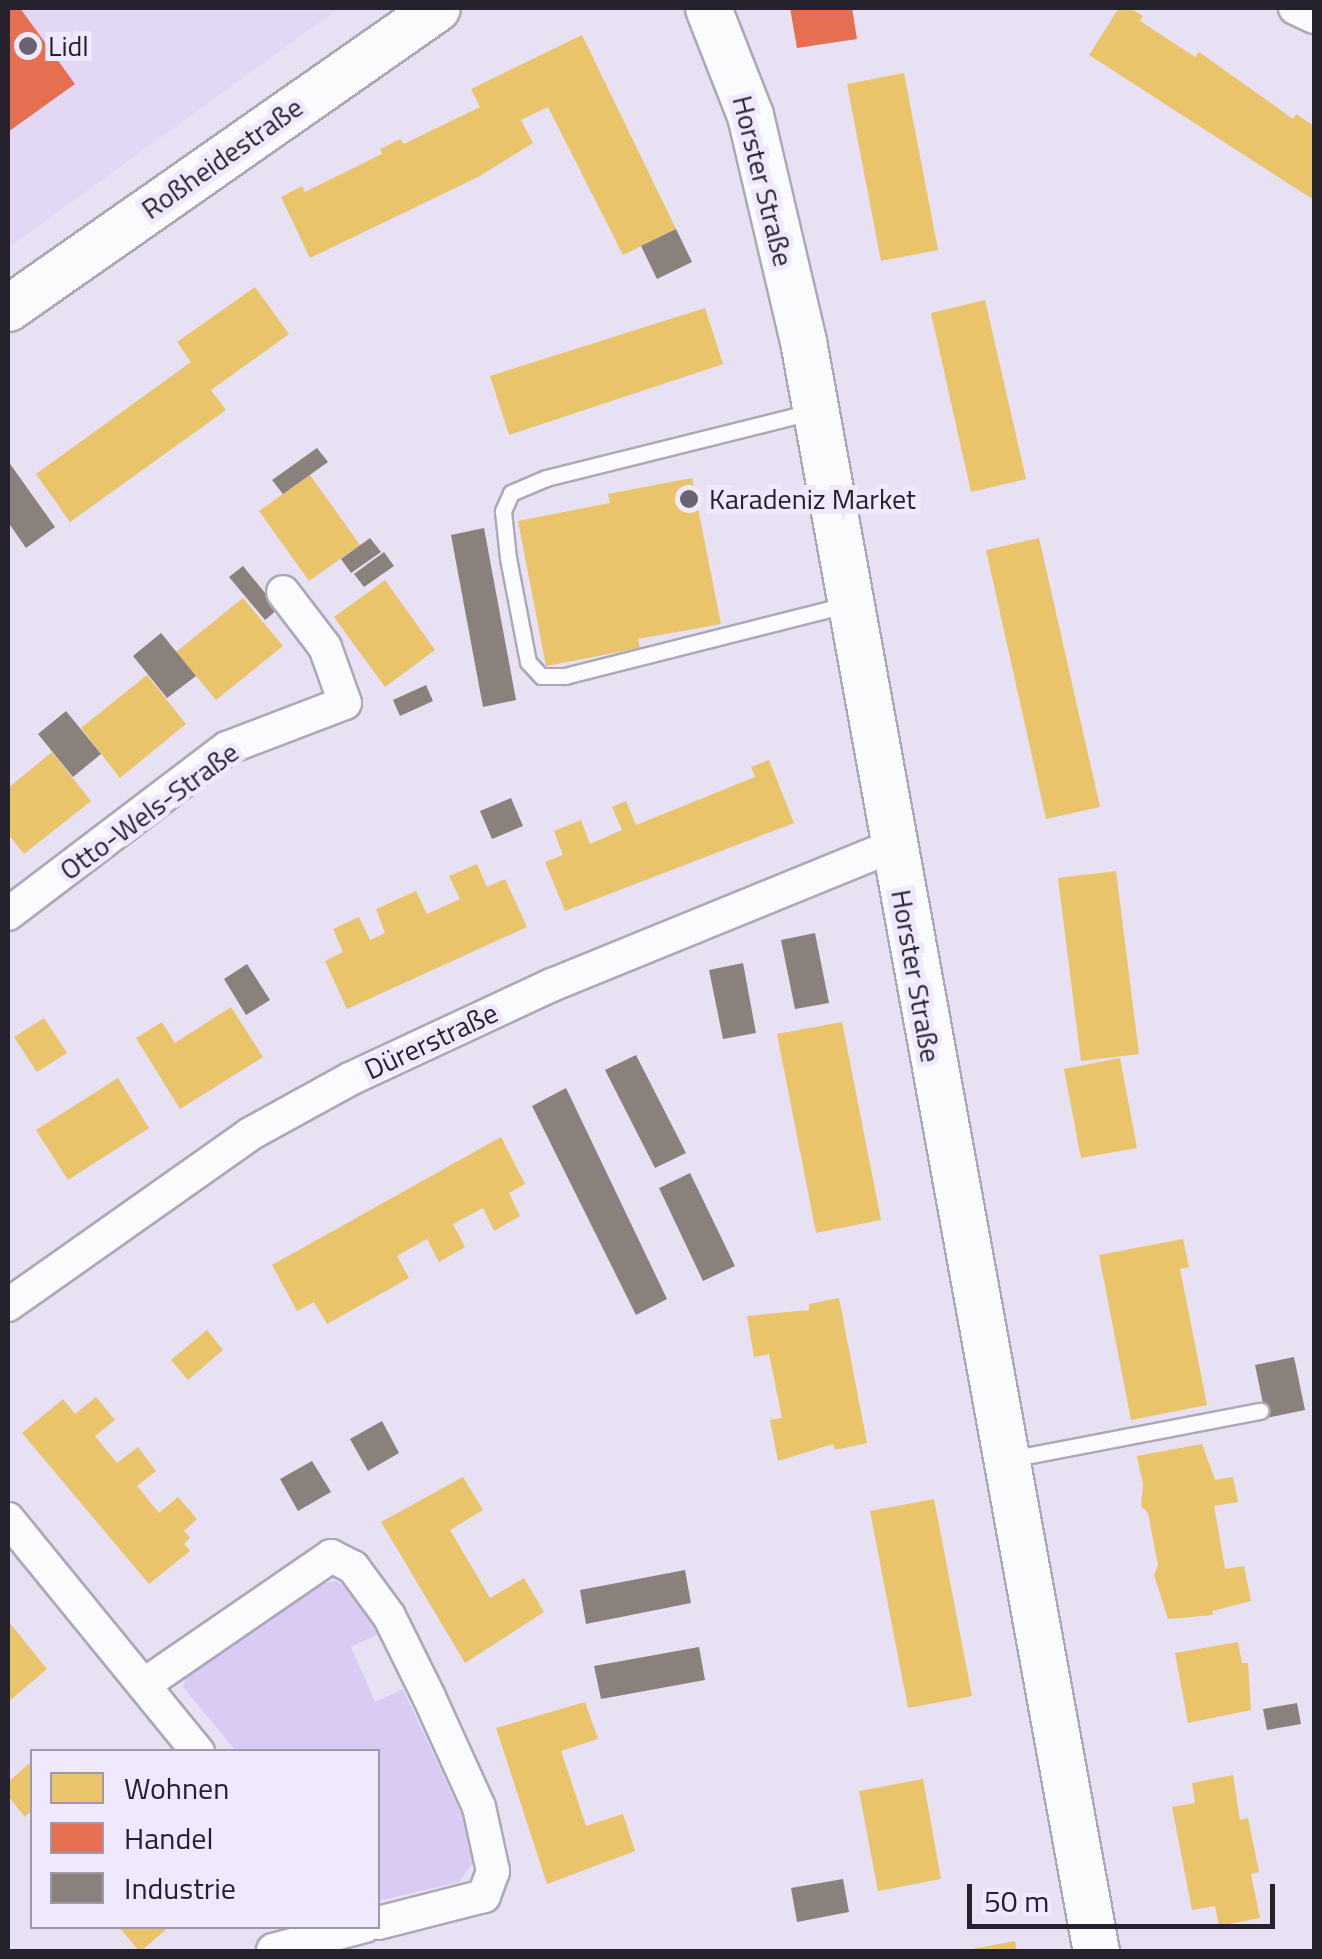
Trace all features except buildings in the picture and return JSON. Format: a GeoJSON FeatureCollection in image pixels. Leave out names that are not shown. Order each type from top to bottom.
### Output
{"type":"FeatureCollection","features":[{"type":"Feature","properties":{"kind":"main road","name":"Roßheidestraße"},"geometry":{"type":"LineString","coordinates":[[8,308],[437,8]]}},
{"type":"Feature","properties":{"kind":"main road","name":"Horster Straße"},"geometry":{"type":"LineString","coordinates":[[708,8],[750,115],[815,411],[1096,1952]]}},
{"type":"Feature","properties":{"kind":"street"},"geometry":{"type":"LineString","coordinates":[[1296,8],[1314,18]]}},
{"type":"Feature","properties":{"kind":"street","name":"Otto-Wels-Straße"},"geometry":{"type":"LineString","coordinates":[[8,914],[227,748],[345,704],[324,648],[284,592]]}},
{"type":"Feature","properties":{"kind":"street","name":"Dürerstraße"},"geometry":{"type":"LineString","coordinates":[[8,1304],[250,1134],[350,1079],[552,985],[892,846]]}},
{"type":"Feature","properties":{"kind":"street"},"geometry":{"type":"LineString","coordinates":[[8,1519],[196,1749]]}},
{"type":"Feature","properties":{"kind":"street"},"geometry":{"type":"LineString","coordinates":[[146,1684],[331,1556],[353,1567],[389,1616],[428,1696],[479,1807],[493,1870],[484,1896],[380,1923]]}},
{"type":"Feature","properties":{"kind":"street"},"geometry":{"type":"LineString","coordinates":[[272,1942],[348,1929]]}},
{"type":"Feature","properties":{"kind":"lane"},"geometry":{"type":"LineString","coordinates":[[815,411],[546,478],[512,492],[503,511],[508,558],[528,662],[542,676],[583,672],[849,604]]}},
{"type":"Feature","properties":{"kind":"lane"},"geometry":{"type":"LineString","coordinates":[[1006,1460],[1260,1411]]}},
{"type":"Feature","properties":{"kind":"shaded area"},"geometry":{"type":"Polygon","coordinates":[[[8,8],[339,8],[8,248],[8,8]]]}},
{"type":"Feature","properties":{"kind":"shaded area"},"geometry":{"type":"Polygon","coordinates":[[[336,1581],[350,1590],[378,1634],[351,1647],[375,1702],[403,1689],[464,1820],[473,1863],[459,1882],[380,1901],[380,1749],[234,1749],[183,1687],[187,1675],[325,1583],[336,1581]]]}},
{"type":"Feature","properties":{"kind":"place","name":"Lidl"},"geometry":{"type":"Point","coordinates":[28,46]}},
{"type":"Feature","properties":{"kind":"place","name":"Karadeniz Market"},"geometry":{"type":"Point","coordinates":[689,499]}}]}
